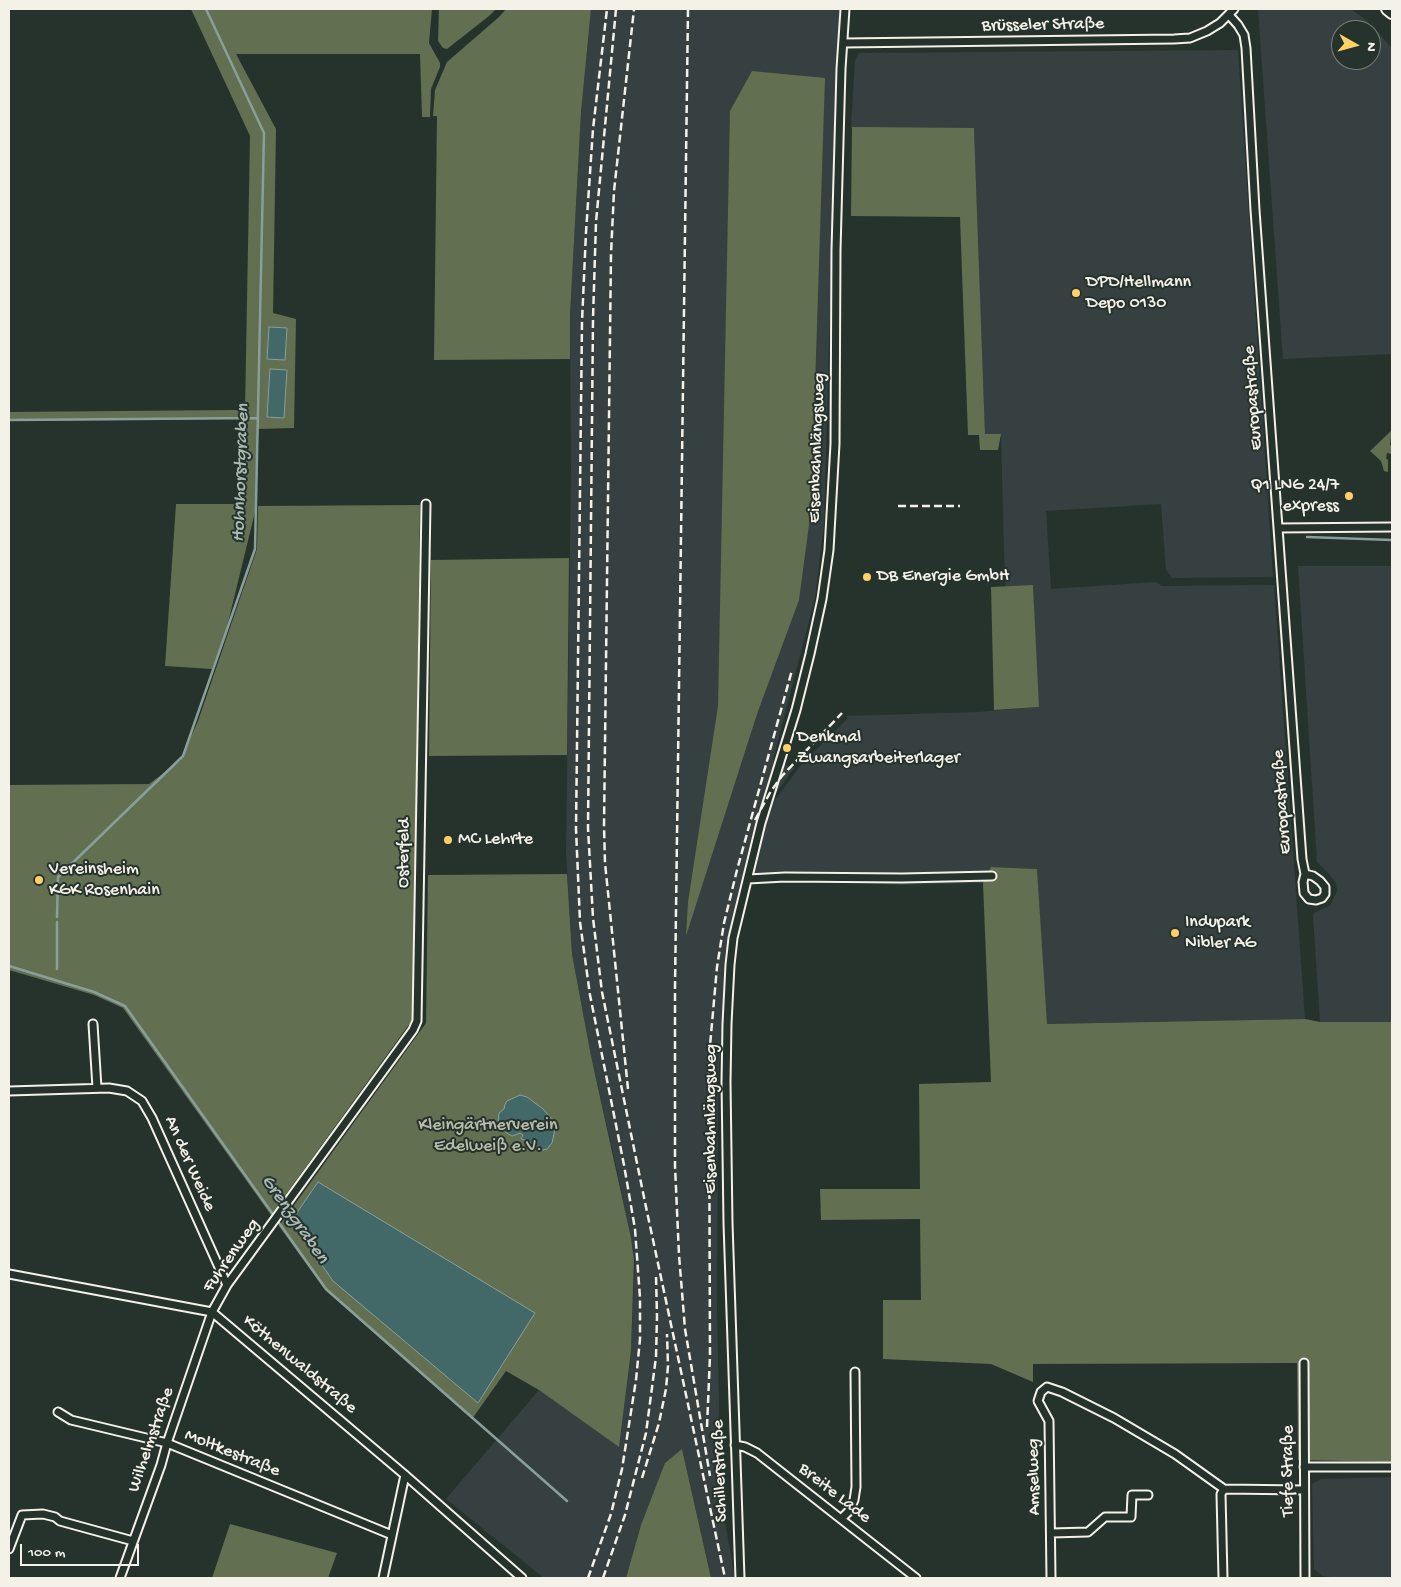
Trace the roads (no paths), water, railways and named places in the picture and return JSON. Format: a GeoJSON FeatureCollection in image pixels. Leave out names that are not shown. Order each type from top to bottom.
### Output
{"type":"FeatureCollection","features":[{"type":"Feature","properties":{"kind":"main road"},"geometry":{"type":"LineString","coordinates":[[1387,9],[1392,13]]}},
{"type":"Feature","properties":{"kind":"street","name":"Eisenbahnlängsweg"},"geometry":{"type":"LineString","coordinates":[[732,1362],[726,1092],[727,1024],[733,938],[761,824],[798,701],[822,599],[829,550],[835,444],[836,250],[845,9]]}},
{"type":"Feature","properties":{"kind":"street","name":"Brüsseler Straße"},"geometry":{"type":"LineString","coordinates":[[843,43],[1174,40],[1190,38],[1207,31],[1220,23],[1231,12]]}},
{"type":"Feature","properties":{"kind":"street","name":"Europastraße"},"geometry":{"type":"LineString","coordinates":[[1231,12],[1244,35],[1246,48],[1256,220],[1302,860],[1305,874]]}},
{"type":"Feature","properties":{"kind":"street","name":"Osterfeld"},"geometry":{"type":"LineString","coordinates":[[313,1168],[418,1022],[426,504]]}},
{"type":"Feature","properties":{"kind":"street"},"geometry":{"type":"LineString","coordinates":[[1278,528],[1392,527]]}},
{"type":"Feature","properties":{"kind":"street"},"geometry":{"type":"LineString","coordinates":[[748,879],[785,877],[902,878],[992,876]]}},
{"type":"Feature","properties":{"kind":"street"},"geometry":{"type":"LineString","coordinates":[[93,1024],[97,1088]]}},
{"type":"Feature","properties":{"kind":"street","name":"An der Weide"},"geometry":{"type":"LineString","coordinates":[[9,1091],[109,1088],[127,1091],[142,1101],[152,1118],[227,1285]]}},
{"type":"Feature","properties":{"kind":"street","name":"Fuhrenweg"},"geometry":{"type":"LineString","coordinates":[[212,1312],[227,1285],[313,1168]]}},
{"type":"Feature","properties":{"kind":"street","name":"Köthenwaldstraße"},"geometry":{"type":"LineString","coordinates":[[9,1274],[212,1312],[405,1475],[522,1578]]}},
{"type":"Feature","properties":{"kind":"street","name":"Wilhelmstraße"},"geometry":{"type":"LineString","coordinates":[[120,1578],[161,1465],[212,1312]]}},
{"type":"Feature","properties":{"kind":"street","name":"Schillerstraße"},"geometry":{"type":"LineString","coordinates":[[732,1362],[740,1578]]}},
{"type":"Feature","properties":{"kind":"street","name":"Tiefe Straße"},"geometry":{"type":"LineString","coordinates":[[1304,1363],[1305,1578]]}},
{"type":"Feature","properties":{"kind":"street"},"geometry":{"type":"LineString","coordinates":[[841,1519],[849,1511],[854,1500],[856,1487],[855,1372]]}},
{"type":"Feature","properties":{"kind":"street","name":"Amselweg"},"geometry":{"type":"LineString","coordinates":[[1052,1578],[1049,1421],[1038,1401],[1041,1392],[1047,1387],[1062,1392],[1114,1418],[1175,1454],[1224,1489]]}},
{"type":"Feature","properties":{"kind":"street","name":"Moltkestraße"},"geometry":{"type":"LineString","coordinates":[[58,1412],[71,1420],[167,1443],[392,1535]]}},
{"type":"Feature","properties":{"kind":"street","name":"Breite Lade"},"geometry":{"type":"LineString","coordinates":[[735,1445],[757,1452],[911,1577]]}},
{"type":"Feature","properties":{"kind":"street"},"geometry":{"type":"LineString","coordinates":[[1304,1467],[1392,1467]]}},
{"type":"Feature","properties":{"kind":"street"},"geometry":{"type":"LineString","coordinates":[[384,1578],[405,1475]]}},
{"type":"Feature","properties":{"kind":"street"},"geometry":{"type":"LineString","coordinates":[[1223,1578],[1221,1494],[1224,1489],[1304,1490]]}},
{"type":"Feature","properties":{"kind":"street","name":"Amselweg"},"geometry":{"type":"LineString","coordinates":[[1050,1533],[1088,1532],[1105,1517],[1131,1517],[1132,1495],[1148,1495]]}},
{"type":"Feature","properties":{"kind":"street"},"geometry":{"type":"LineString","coordinates":[[9,1549],[22,1515],[43,1514],[55,1517],[60,1521],[133,1541]]}},
{"type":"Feature","properties":{"kind":"water"},"geometry":{"type":"Polygon","coordinates":[[[269,327],[287,328],[285,360],[267,359],[269,327]]]}},
{"type":"Feature","properties":{"kind":"water"},"geometry":{"type":"Polygon","coordinates":[[[270,369],[287,370],[284,418],[267,417],[270,369]]]}},
{"type":"Feature","properties":{"kind":"water"},"geometry":{"type":"Polygon","coordinates":[[[520,1095],[527,1097],[543,1109],[556,1124],[552,1143],[547,1149],[543,1150],[529,1141],[521,1139],[523,1135],[520,1133],[512,1136],[505,1132],[498,1124],[499,1113],[504,1109],[507,1101],[520,1095]]]}},
{"type":"Feature","properties":{"kind":"water"},"geometry":{"type":"Polygon","coordinates":[[[318,1182],[535,1313],[478,1403],[333,1281],[295,1226],[297,1221],[294,1217],[318,1182]]]}},
{"type":"Feature","properties":{"kind":"waterway","name":"Hohnhorstgraben"},"geometry":{"type":"LineString","coordinates":[[57,917],[58,877],[183,756],[255,549],[264,133],[206,9]]}},
{"type":"Feature","properties":{"kind":"waterway"},"geometry":{"type":"LineString","coordinates":[[9,420],[258,418]]}},
{"type":"Feature","properties":{"kind":"waterway"},"geometry":{"type":"LineString","coordinates":[[1307,537],[1392,540]]}},
{"type":"Feature","properties":{"kind":"waterway","name":"Hohnhorstgraben"},"geometry":{"type":"LineString","coordinates":[[57,922],[57,969]]}},
{"type":"Feature","properties":{"kind":"waterway","name":"Grenzgraben"},"geometry":{"type":"LineString","coordinates":[[9,966],[94,992],[125,1006],[326,1289],[567,1501]]}},
{"type":"Feature","properties":{"kind":"railway"},"geometry":{"type":"LineString","coordinates":[[588,1578],[611,1514],[622,1469],[636,1380],[640,1339],[640,1298],[635,1229],[590,995],[580,922],[576,829],[582,322],[593,129],[607,9]]}},
{"type":"Feature","properties":{"kind":"railway"},"geometry":{"type":"LineString","coordinates":[[616,9],[596,222],[593,319],[588,828],[593,918],[602,992],[725,1578]]}},
{"type":"Feature","properties":{"kind":"railway"},"geometry":{"type":"LineString","coordinates":[[628,1089],[605,863],[604,826],[611,254],[614,191],[634,9]]}},
{"type":"Feature","properties":{"kind":"railway"},"geometry":{"type":"LineString","coordinates":[[688,9],[675,987],[675,1166],[685,1329],[710,1476]]}},
{"type":"Feature","properties":{"kind":"railway"},"geometry":{"type":"LineString","coordinates":[[898,506],[960,506]]}},
{"type":"Feature","properties":{"kind":"railway"},"geometry":{"type":"LineString","coordinates":[[707,1427],[710,1356],[709,1057],[717,967],[724,923],[737,870],[792,670]]}},
{"type":"Feature","properties":{"kind":"railway"},"geometry":{"type":"LineString","coordinates":[[755,820],[771,791],[782,776],[842,713]]}},
{"type":"Feature","properties":{"kind":"railway"},"geometry":{"type":"LineString","coordinates":[[603,1578],[625,1515],[646,1433],[656,1357],[656,1276]]}},
{"type":"Feature","properties":{"kind":"railway"},"geometry":{"type":"LineString","coordinates":[[642,1478],[659,1423],[666,1389],[668,1366],[667,1334]]}},
{"type":"Feature","properties":{"kind":"place","name":"DPD/Hellmann Depo 0130"},"geometry":{"type":"Point","coordinates":[1076,293]}},
{"type":"Feature","properties":{"kind":"place","name":"Q1 LNG 24/7 express"},"geometry":{"type":"Point","coordinates":[1349,496]}},
{"type":"Feature","properties":{"kind":"place","name":"DB Energie GmbH"},"geometry":{"type":"Point","coordinates":[867,577]}},
{"type":"Feature","properties":{"kind":"place","name":"Denkmal Zwangsarbeiterlager"},"geometry":{"type":"Point","coordinates":[787,748]}},
{"type":"Feature","properties":{"kind":"place","name":"MC Lehrte"},"geometry":{"type":"Point","coordinates":[448,840]}},
{"type":"Feature","properties":{"kind":"place","name":"Vereinsheim KGK Rosenhain"},"geometry":{"type":"Point","coordinates":[39,880]}},
{"type":"Feature","properties":{"kind":"place","name":"Indupark Nibler AG"},"geometry":{"type":"Point","coordinates":[1175,933]}},
{"type":"Feature","properties":{"kind":"park label","name":"Kleingärtnerverein Edelweiß e.V."},"geometry":{"type":"Point","coordinates":[488,1136]}}]}
